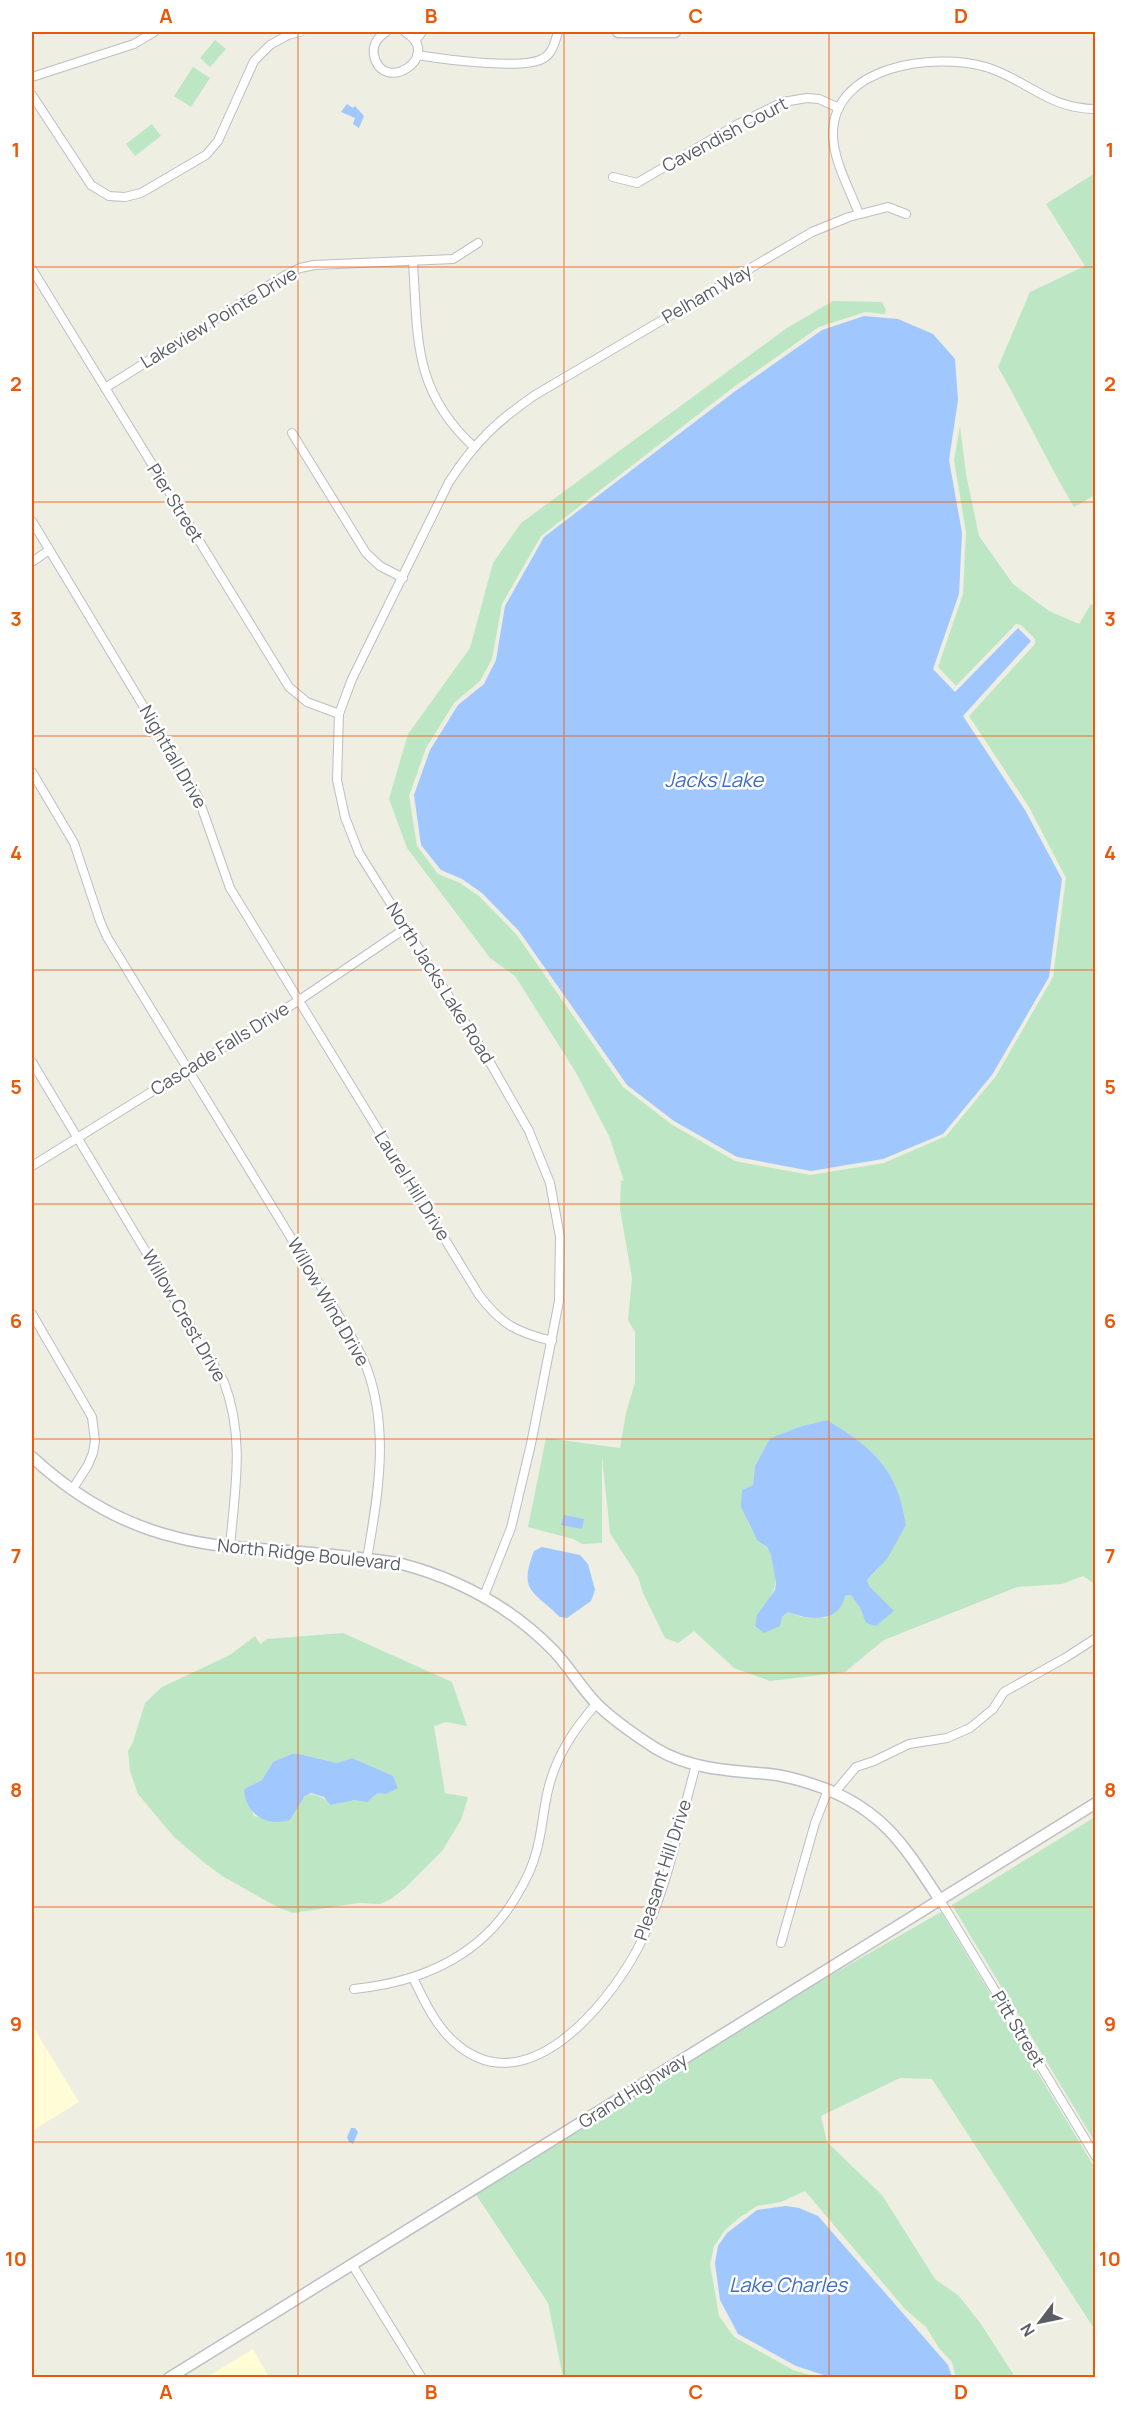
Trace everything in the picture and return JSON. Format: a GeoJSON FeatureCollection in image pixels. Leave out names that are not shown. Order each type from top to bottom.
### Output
{"type":"FeatureCollection","features":[{"type":"Feature","properties":{"kind":"street"},"geometry":{"type":"LineString","coordinates":[[32,77],[134,44],[154,32]]}},
{"type":"Feature","properties":{"kind":"street"},"geometry":{"type":"LineString","coordinates":[[32,95],[91,185],[109,196],[125,197],[141,193],[206,154],[218,141],[254,61],[270,45],[288,35],[300,32]]}},
{"type":"Feature","properties":{"kind":"street"},"geometry":{"type":"LineString","coordinates":[[384,32],[378,38],[374,51],[378,65],[391,72],[405,71],[411,67],[417,55],[415,41],[405,32]]}},
{"type":"Feature","properties":{"kind":"street"},"geometry":{"type":"LineString","coordinates":[[415,41],[422,32]]}},
{"type":"Feature","properties":{"kind":"street"},"geometry":{"type":"LineString","coordinates":[[417,55],[458,62],[528,63],[543,59],[548,54],[558,32]]}},
{"type":"Feature","properties":{"kind":"street"},"geometry":{"type":"LineString","coordinates":[[618,32],[675,32]]}},
{"type":"Feature","properties":{"kind":"street"},"geometry":{"type":"LineString","coordinates":[[859,214],[835,150],[834,126],[839,108],[852,89],[871,76],[916,64],[950,61],[985,67],[1002,73],[1056,103],[1083,109],[1095,109]]}},
{"type":"Feature","properties":{"kind":"street","name":"Cavendish Court"},"geometry":{"type":"LineString","coordinates":[[613,177],[637,183],[738,124],[783,102],[807,98],[819,99],[839,108]]}},
{"type":"Feature","properties":{"kind":"street","name":"Pelham Way"},"geometry":{"type":"LineString","coordinates":[[516,409],[812,232],[859,214],[888,207],[906,214]]}},
{"type":"Feature","properties":{"kind":"street","name":"Lakeview Pointe Drive"},"geometry":{"type":"LineString","coordinates":[[105,388],[300,268],[453,259],[478,243]]}},
{"type":"Feature","properties":{"kind":"street"},"geometry":{"type":"LineString","coordinates":[[413,262],[418,349],[426,381],[439,407],[455,430],[474,447]]}},
{"type":"Feature","properties":{"kind":"street","name":"Pier Street"},"geometry":{"type":"LineString","coordinates":[[32,269],[289,687],[307,702],[339,714]]}},
{"type":"Feature","properties":{"kind":"street","name":"North Jacks Lake Road"},"geometry":{"type":"LineString","coordinates":[[484,1596],[511,1528],[560,1301],[560,1247],[554,1203],[547,1174],[517,1108],[359,853],[345,817],[337,780],[339,714],[352,679],[449,482],[474,447],[499,420],[516,409]]}},
{"type":"Feature","properties":{"kind":"street"},"geometry":{"type":"LineString","coordinates":[[292,432],[366,553],[380,566],[403,578]]}},
{"type":"Feature","properties":{"kind":"street","name":"Nightfall Drive"},"geometry":{"type":"LineString","coordinates":[[32,521],[191,784],[206,816],[220,865],[230,888],[298,1001]]}},
{"type":"Feature","properties":{"kind":"street"},"geometry":{"type":"LineString","coordinates":[[32,562],[50,550]]}},
{"type":"Feature","properties":{"kind":"street","name":"Willow Wind Drive"},"geometry":{"type":"LineString","coordinates":[[32,772],[74,843],[107,937],[337,1313],[366,1367],[378,1410],[380,1438],[375,1509],[367,1559]]}},
{"type":"Feature","properties":{"kind":"street","name":"Cascade Falls Drive"},"geometry":{"type":"LineString","coordinates":[[32,1166],[298,1001],[406,928]]}},
{"type":"Feature","properties":{"kind":"street","name":"Laurel Hill Drive"},"geometry":{"type":"LineString","coordinates":[[298,1001],[489,1308],[510,1328],[523,1334],[552,1341]]}},
{"type":"Feature","properties":{"kind":"street","name":"Willow Crest Drive"},"geometry":{"type":"LineString","coordinates":[[32,1062],[224,1382],[232,1407],[237,1436],[230,1547]]}},
{"type":"Feature","properties":{"kind":"street"},"geometry":{"type":"LineString","coordinates":[[32,1314],[92,1418],[95,1441],[93,1453],[72,1490]]}},
{"type":"Feature","properties":{"kind":"street","name":"North Ridge Boulevard"},"geometry":{"type":"LineString","coordinates":[[32,1457],[72,1490],[99,1507],[149,1530],[178,1538],[230,1547],[367,1559],[418,1568],[484,1596],[535,1632],[572,1671],[597,1704]]}},
{"type":"Feature","properties":{"kind":"street"},"geometry":{"type":"LineString","coordinates":[[781,1943],[815,1824],[831,1791],[856,1767],[909,1744],[947,1738],[970,1728],[993,1709],[1004,1692],[1095,1638]]}},
{"type":"Feature","properties":{"kind":"street"},"geometry":{"type":"LineString","coordinates":[[354,1989],[377,1987],[413,1978],[450,1962],[468,1950],[499,1922],[512,1904],[532,1866],[545,1817],[548,1791],[564,1749],[580,1722],[597,1704],[612,1718],[657,1749],[696,1765],[788,1777],[831,1791],[862,1806],[886,1826],[914,1861],[940,1900]]}},
{"type":"Feature","properties":{"kind":"street","name":"Pleasant Hill Drive"},"geometry":{"type":"LineString","coordinates":[[413,1978],[442,2029],[453,2041],[479,2057],[498,2062],[530,2059],[555,2047],[590,2015],[626,1969],[638,1947],[666,1872],[696,1765]]}},
{"type":"Feature","properties":{"kind":"street","name":"Grand Highway"},"geometry":{"type":"LineString","coordinates":[[170,2378],[1095,1803]]}},
{"type":"Feature","properties":{"kind":"street","name":"Pitt Street"},"geometry":{"type":"LineString","coordinates":[[940,1900],[1095,2157]]}},
{"type":"Feature","properties":{"kind":"street"},"geometry":{"type":"LineString","coordinates":[[352,2266],[422,2378]]}},
{"type":"Feature","properties":{"kind":"shaded area"},"geometry":{"type":"Polygon","coordinates":[[[32,2025],[79,2102],[32,2131],[32,2025]]]}},
{"type":"Feature","properties":{"kind":"shaded area"},"geometry":{"type":"Polygon","coordinates":[[[253,2349],[269,2377],[207,2377],[253,2349]]]}},
{"type":"Feature","properties":{"kind":"green space"},"geometry":{"type":"Polygon","coordinates":[[[215,40],[226,49],[210,67],[200,58],[215,40]]]}},
{"type":"Feature","properties":{"kind":"green space"},"geometry":{"type":"Polygon","coordinates":[[[193,67],[210,78],[191,107],[174,96],[193,67]]]}},
{"type":"Feature","properties":{"kind":"green space"},"geometry":{"type":"Polygon","coordinates":[[[152,124],[161,136],[135,156],[126,144],[152,124]]]}},
{"type":"Feature","properties":{"kind":"green space"},"geometry":{"type":"Polygon","coordinates":[[[1095,173],[1095,495],[1074,507],[998,367],[1030,292],[1085,266],[1046,204],[1095,173]]]}},
{"type":"Feature","properties":{"kind":"green space"},"geometry":{"type":"Polygon","coordinates":[[[833,301],[882,302],[886,310],[885,314],[865,312],[819,327],[731,389],[541,536],[502,604],[492,659],[480,681],[454,703],[426,748],[409,796],[417,846],[438,874],[460,883],[479,896],[516,934],[623,1087],[671,1124],[735,1161],[810,1175],[884,1163],[946,1136],[996,1076],[1053,977],[1066,878],[1029,807],[969,716],[1035,644],[1035,639],[1021,625],[1016,624],[956,686],[938,667],[963,594],[966,532],[954,460],[960,426],[966,474],[979,536],[1013,584],[1049,611],[1079,624],[1091,604],[1095,606],[1095,1584],[1083,1576],[1062,1584],[1017,1587],[884,1640],[845,1672],[770,1681],[734,1668],[694,1631],[678,1643],[665,1638],[643,1593],[638,1577],[610,1533],[602,1457],[602,1543],[582,1544],[573,1539],[528,1527],[546,1438],[620,1448],[626,1413],[635,1382],[635,1332],[628,1320],[632,1278],[620,1209],[621,1180],[624,1181],[609,1136],[575,1071],[515,976],[490,958],[407,848],[389,799],[408,734],[470,648],[493,563],[521,523],[787,328],[833,301]],[[827,1420],[802,1426],[770,1438],[755,1466],[753,1485],[742,1490],[744,1509],[753,1533],[767,1548],[773,1559],[776,1579],[770,1597],[782,1617],[788,1612],[801,1617],[826,1618],[845,1596],[851,1595],[863,1616],[893,1612],[870,1587],[867,1580],[878,1569],[906,1525],[897,1489],[890,1474],[870,1451],[827,1420]]]}},
{"type":"Feature","properties":{"kind":"green space"},"geometry":{"type":"Polygon","coordinates":[[[343,1633],[452,1682],[467,1726],[446,1722],[434,1726],[445,1793],[468,1797],[461,1820],[442,1851],[405,1888],[380,1904],[359,1903],[293,1913],[279,1908],[222,1876],[201,1860],[174,1837],[138,1794],[130,1771],[128,1751],[145,1703],[162,1687],[230,1655],[255,1636],[260,1644],[267,1639],[343,1633]],[[299,1754],[273,1762],[262,1780],[244,1789],[254,1816],[273,1821],[290,1820],[306,1796],[315,1795],[324,1798],[330,1805],[354,1800],[368,1800],[378,1793],[364,1764],[352,1758],[337,1763],[299,1754]]]}},
{"type":"Feature","properties":{"kind":"green space"},"geometry":{"type":"Polygon","coordinates":[[[1095,1817],[1095,2142],[952,1905],[1095,1817]]]}},
{"type":"Feature","properties":{"kind":"green space"},"geometry":{"type":"Polygon","coordinates":[[[941,1912],[1095,2168],[1095,2330],[932,2079],[900,2078],[821,2116],[827,2142],[882,2195],[935,2279],[959,2296],[981,2324],[1015,2377],[956,2377],[952,2362],[939,2348],[926,2327],[905,2309],[805,2191],[781,2202],[757,2206],[739,2218],[725,2230],[714,2246],[710,2264],[719,2316],[734,2337],[793,2370],[816,2377],[563,2377],[548,2303],[475,2193],[791,1998],[941,1912]]]}},
{"type":"Feature","properties":{"kind":"water"},"geometry":{"type":"Polygon","coordinates":[[[347,104],[353,108],[355,106],[364,116],[359,128],[353,124],[355,118],[341,112],[347,104]]]}},
{"type":"Feature","properties":{"kind":"water","name":"Jacks Lake"},"geometry":{"type":"Polygon","coordinates":[[[864,316],[898,319],[933,334],[955,359],[958,400],[949,460],[962,533],[959,594],[933,669],[955,692],[1018,628],[1031,641],[963,716],[1025,810],[1062,879],[1049,977],[992,1075],[943,1134],[883,1159],[811,1171],[737,1157],[674,1121],[627,1085],[519,931],[482,893],[462,879],[441,870],[421,845],[414,795],[430,750],[458,705],[484,684],[496,660],[505,606],[544,537],[734,392],[822,330],[864,316]]]}},
{"type":"Feature","properties":{"kind":"water"},"geometry":{"type":"Polygon","coordinates":[[[827,1420],[858,1440],[870,1451],[881,1462],[897,1489],[906,1525],[887,1559],[867,1580],[870,1587],[894,1611],[876,1626],[866,1623],[851,1595],[845,1596],[842,1605],[830,1615],[813,1618],[788,1612],[782,1617],[780,1626],[764,1633],[755,1626],[757,1615],[775,1590],[776,1582],[771,1555],[767,1547],[757,1540],[741,1507],[742,1490],[753,1485],[755,1466],[770,1438],[802,1426],[827,1420]]]}},
{"type":"Feature","properties":{"kind":"water"},"geometry":{"type":"Polygon","coordinates":[[[564,1515],[584,1519],[582,1529],[561,1525],[564,1515]]]}},
{"type":"Feature","properties":{"kind":"water"},"geometry":{"type":"Polygon","coordinates":[[[542,1547],[580,1555],[588,1564],[595,1590],[591,1601],[567,1618],[560,1617],[536,1596],[528,1583],[529,1565],[534,1551],[542,1547]]]}},
{"type":"Feature","properties":{"kind":"water"},"geometry":{"type":"Polygon","coordinates":[[[292,1754],[337,1763],[352,1758],[393,1776],[398,1788],[386,1794],[378,1793],[367,1802],[355,1800],[330,1805],[324,1797],[311,1793],[304,1797],[290,1820],[273,1822],[265,1820],[253,1812],[244,1789],[262,1780],[273,1762],[292,1754]]]}},
{"type":"Feature","properties":{"kind":"water"},"geometry":{"type":"Polygon","coordinates":[[[351,2128],[355,2128],[358,2132],[353,2144],[347,2137],[351,2128]]]}},
{"type":"Feature","properties":{"kind":"water","name":"Lake Charles"},"geometry":{"type":"Polygon","coordinates":[[[786,2206],[799,2208],[818,2216],[948,2365],[952,2377],[830,2377],[796,2366],[738,2334],[720,2300],[715,2263],[718,2246],[727,2233],[757,2210],[786,2206]]]}}]}
